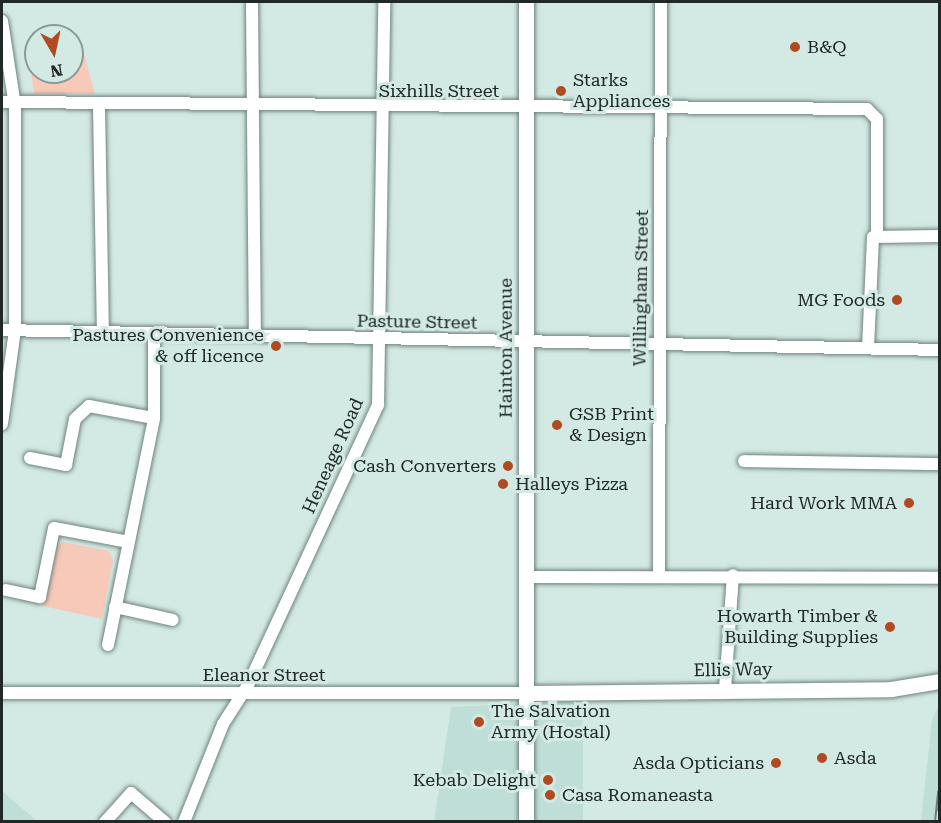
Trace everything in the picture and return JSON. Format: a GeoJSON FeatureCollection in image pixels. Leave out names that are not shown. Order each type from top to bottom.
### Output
{"type":"FeatureCollection","features":[{"type":"Feature","properties":{"kind":"main road","name":"Hainton Avenue"},"geometry":{"type":"LineString","coordinates":[[526,2],[524,108],[526,822]]}},
{"type":"Feature","properties":{"kind":"main road","name":"Ellis Way"},"geometry":{"type":"LineString","coordinates":[[526,693],[725,689],[891,689],[939,681]]}},
{"type":"Feature","properties":{"kind":"street"},"geometry":{"type":"LineString","coordinates":[[252,2],[255,335]]}},
{"type":"Feature","properties":{"kind":"street","name":"Heneage Road"},"geometry":{"type":"LineString","coordinates":[[184,822],[223,724],[242,694],[378,405],[381,339],[384,2]]}},
{"type":"Feature","properties":{"kind":"street","name":"Willingham Street"},"geometry":{"type":"LineString","coordinates":[[659,574],[657,343],[661,2]]}},
{"type":"Feature","properties":{"kind":"street"},"geometry":{"type":"LineString","coordinates":[[2,21],[15,106],[15,330],[2,424]]}},
{"type":"Feature","properties":{"kind":"street","name":"Sixhills Street"},"geometry":{"type":"LineString","coordinates":[[2,102],[15,106],[252,108],[867,109],[876,114],[876,234]]}},
{"type":"Feature","properties":{"kind":"street"},"geometry":{"type":"LineString","coordinates":[[99,106],[103,331]]}},
{"type":"Feature","properties":{"kind":"street"},"geometry":{"type":"LineString","coordinates":[[868,348],[876,234],[939,236]]}},
{"type":"Feature","properties":{"kind":"street","name":"Pasture Street"},"geometry":{"type":"LineString","coordinates":[[2,330],[939,350]]}},
{"type":"Feature","properties":{"kind":"street"},"geometry":{"type":"LineString","coordinates":[[108,645],[154,418],[154,333]]}},
{"type":"Feature","properties":{"kind":"street"},"geometry":{"type":"LineString","coordinates":[[2,385],[4,410]]}},
{"type":"Feature","properties":{"kind":"street"},"geometry":{"type":"LineString","coordinates":[[30,458],[66,465],[75,419],[88,406],[154,418]]}},
{"type":"Feature","properties":{"kind":"street"},"geometry":{"type":"LineString","coordinates":[[744,461],[939,464]]}},
{"type":"Feature","properties":{"kind":"street"},"geometry":{"type":"LineString","coordinates":[[6,590],[40,597],[54,528],[129,542]]}},
{"type":"Feature","properties":{"kind":"street"},"geometry":{"type":"LineString","coordinates":[[526,577],[659,574],[939,578]]}},
{"type":"Feature","properties":{"kind":"street"},"geometry":{"type":"LineString","coordinates":[[725,689],[733,575]]}},
{"type":"Feature","properties":{"kind":"street"},"geometry":{"type":"LineString","coordinates":[[115,607],[173,620]]}},
{"type":"Feature","properties":{"kind":"street","name":"Eleanor Street"},"geometry":{"type":"LineString","coordinates":[[2,693],[526,693]]}},
{"type":"Feature","properties":{"kind":"street"},"geometry":{"type":"LineString","coordinates":[[105,822],[131,793],[165,822]]}},
{"type":"Feature","properties":{"kind":"shaded area"},"geometry":{"type":"Polygon","coordinates":[[[84,54],[95,94],[34,94],[33,84],[84,84],[84,54]]]}},
{"type":"Feature","properties":{"kind":"shaded area"},"geometry":{"type":"Polygon","coordinates":[[[63,542],[109,551],[113,560],[102,619],[43,606],[55,547],[63,542]]]}},
{"type":"Feature","properties":{"kind":"shaded area"},"geometry":{"type":"Polygon","coordinates":[[[583,701],[583,821],[434,822],[451,707],[583,701]]]}},
{"type":"Feature","properties":{"kind":"shaded area"},"geometry":{"type":"Polygon","coordinates":[[[939,705],[939,821],[921,821],[932,720],[939,705]]]}},
{"type":"Feature","properties":{"kind":"shaded area"},"geometry":{"type":"Polygon","coordinates":[[[2,791],[37,821],[2,822],[2,791]]]}},
{"type":"Feature","properties":{"kind":"railway"},"geometry":{"type":"LineString","coordinates":[[937,822],[940,791]]}},
{"type":"Feature","properties":{"kind":"place","name":"B&Q"},"geometry":{"type":"Point","coordinates":[795,47]}},
{"type":"Feature","properties":{"kind":"place","name":"Starks Appliances"},"geometry":{"type":"Point","coordinates":[561,91]}},
{"type":"Feature","properties":{"kind":"place","name":"MG Foods"},"geometry":{"type":"Point","coordinates":[897,300]}},
{"type":"Feature","properties":{"kind":"place","name":"Pastures Convenience & off licence"},"geometry":{"type":"Point","coordinates":[276,346]}},
{"type":"Feature","properties":{"kind":"place","name":"GSB Print & Design"},"geometry":{"type":"Point","coordinates":[557,425]}},
{"type":"Feature","properties":{"kind":"place","name":"Cash Converters"},"geometry":{"type":"Point","coordinates":[508,466]}},
{"type":"Feature","properties":{"kind":"place","name":"Halleys Pizza"},"geometry":{"type":"Point","coordinates":[503,484]}},
{"type":"Feature","properties":{"kind":"place","name":"Hard Work MMA"},"geometry":{"type":"Point","coordinates":[909,503]}},
{"type":"Feature","properties":{"kind":"place","name":"Howarth Timber & Building Supplies"},"geometry":{"type":"Point","coordinates":[890,627]}},
{"type":"Feature","properties":{"kind":"place","name":"The Salvation Army (Hostal)"},"geometry":{"type":"Point","coordinates":[479,722]}},
{"type":"Feature","properties":{"kind":"place","name":"Asda"},"geometry":{"type":"Point","coordinates":[822,758]}},
{"type":"Feature","properties":{"kind":"place","name":"Asda Opticians"},"geometry":{"type":"Point","coordinates":[776,763]}},
{"type":"Feature","properties":{"kind":"place","name":"Kebab Delight"},"geometry":{"type":"Point","coordinates":[548,780]}},
{"type":"Feature","properties":{"kind":"place","name":"Casa Romaneasta"},"geometry":{"type":"Point","coordinates":[550,795]}}]}
